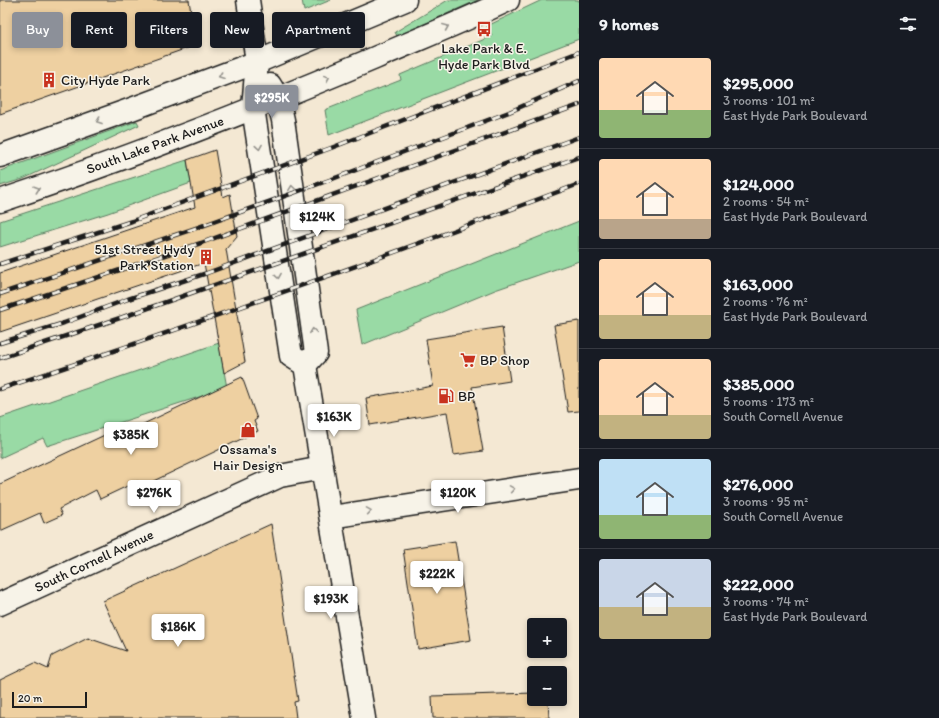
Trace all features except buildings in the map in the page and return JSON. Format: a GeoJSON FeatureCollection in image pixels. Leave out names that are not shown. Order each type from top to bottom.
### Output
{"type":"FeatureCollection","features":[{"type":"Feature","properties":{"kind":"street"},"geometry":{"type":"LineString","coordinates":[[248,0],[257,62],[253,108],[291,356],[305,365],[364,718]]}},
{"type":"Feature","properties":{"kind":"street"},"geometry":{"type":"LineString","coordinates":[[0,156],[130,110],[257,62],[405,0]]}},
{"type":"Feature","properties":{"kind":"street","name":"South Lake Park Avenue"},"geometry":{"type":"LineString","coordinates":[[0,202],[253,108],[471,17],[508,0]]}},
{"type":"Feature","properties":{"kind":"street"},"geometry":{"type":"LineString","coordinates":[[257,62],[278,98],[284,127],[316,353],[305,365]]}},
{"type":"Feature","properties":{"kind":"street","name":"South Cornell Avenue"},"geometry":{"type":"LineString","coordinates":[[0,604],[280,476],[322,468]]}},
{"type":"Feature","properties":{"kind":"street"},"geometry":{"type":"LineString","coordinates":[[331,517],[579,479]]}},
{"type":"Feature","properties":{"kind":"green space"},"geometry":{"type":"Polygon","coordinates":[[[302,0],[331,0],[304,11],[302,0]]]}},
{"type":"Feature","properties":{"kind":"green space"},"geometry":{"type":"Polygon","coordinates":[[[448,0],[478,0],[397,36],[395,32],[448,0]]]}},
{"type":"Feature","properties":{"kind":"green space"},"geometry":{"type":"Polygon","coordinates":[[[542,0],[579,0],[579,39],[329,135],[325,110],[401,80],[400,75],[492,36],[487,26],[542,0]]]}},
{"type":"Feature","properties":{"kind":"green space"},"geometry":{"type":"Polygon","coordinates":[[[137,121],[139,125],[23,179],[0,186],[0,171],[137,121]]]}},
{"type":"Feature","properties":{"kind":"green space"},"geometry":{"type":"Polygon","coordinates":[[[187,160],[191,183],[108,213],[0,247],[0,221],[187,160]]]}},
{"type":"Feature","properties":{"kind":"green space"},"geometry":{"type":"Polygon","coordinates":[[[579,221],[579,261],[495,290],[362,345],[356,310],[579,221]]]}},
{"type":"Feature","properties":{"kind":"green space"},"geometry":{"type":"Polygon","coordinates":[[[219,343],[227,388],[47,446],[43,438],[0,458],[0,418],[219,343]]]}},
{"type":"Feature","properties":{"kind":"railway"},"geometry":{"type":"LineString","coordinates":[[0,264],[132,221],[331,148],[579,52]]}},
{"type":"Feature","properties":{"kind":"railway"},"geometry":{"type":"LineString","coordinates":[[0,294],[199,227],[335,178],[509,112],[579,81]]}},
{"type":"Feature","properties":{"kind":"railway"},"geometry":{"type":"LineString","coordinates":[[0,310],[201,243],[579,105]]}},
{"type":"Feature","properties":{"kind":"railway"},"geometry":{"type":"LineString","coordinates":[[0,343],[64,323],[128,299],[207,273],[579,137]]}},
{"type":"Feature","properties":{"kind":"railway"},"geometry":{"type":"LineString","coordinates":[[0,358],[123,317],[579,157]]}},
{"type":"Feature","properties":{"kind":"railway"},"geometry":{"type":"LineString","coordinates":[[0,389],[290,290],[579,184]]}},
{"type":"Feature","properties":{"kind":"place","name":"Lake Park & E. Hyde Park Blvd"},"geometry":{"type":"Point","coordinates":[484,29]}},
{"type":"Feature","properties":{"kind":"place","name":"City Hyde Park"},"geometry":{"type":"Point","coordinates":[49,80]}},
{"type":"Feature","properties":{"kind":"place","name":"51st Street Hydy Park Station"},"geometry":{"type":"Point","coordinates":[206,257]}},
{"type":"Feature","properties":{"kind":"place","name":"BP Shop"},"geometry":{"type":"Point","coordinates":[468,360]}},
{"type":"Feature","properties":{"kind":"place","name":"BP"},"geometry":{"type":"Point","coordinates":[446,396]}},
{"type":"Feature","properties":{"kind":"place","name":"Ossama's Hair Design"},"geometry":{"type":"Point","coordinates":[248,430]}}]}
